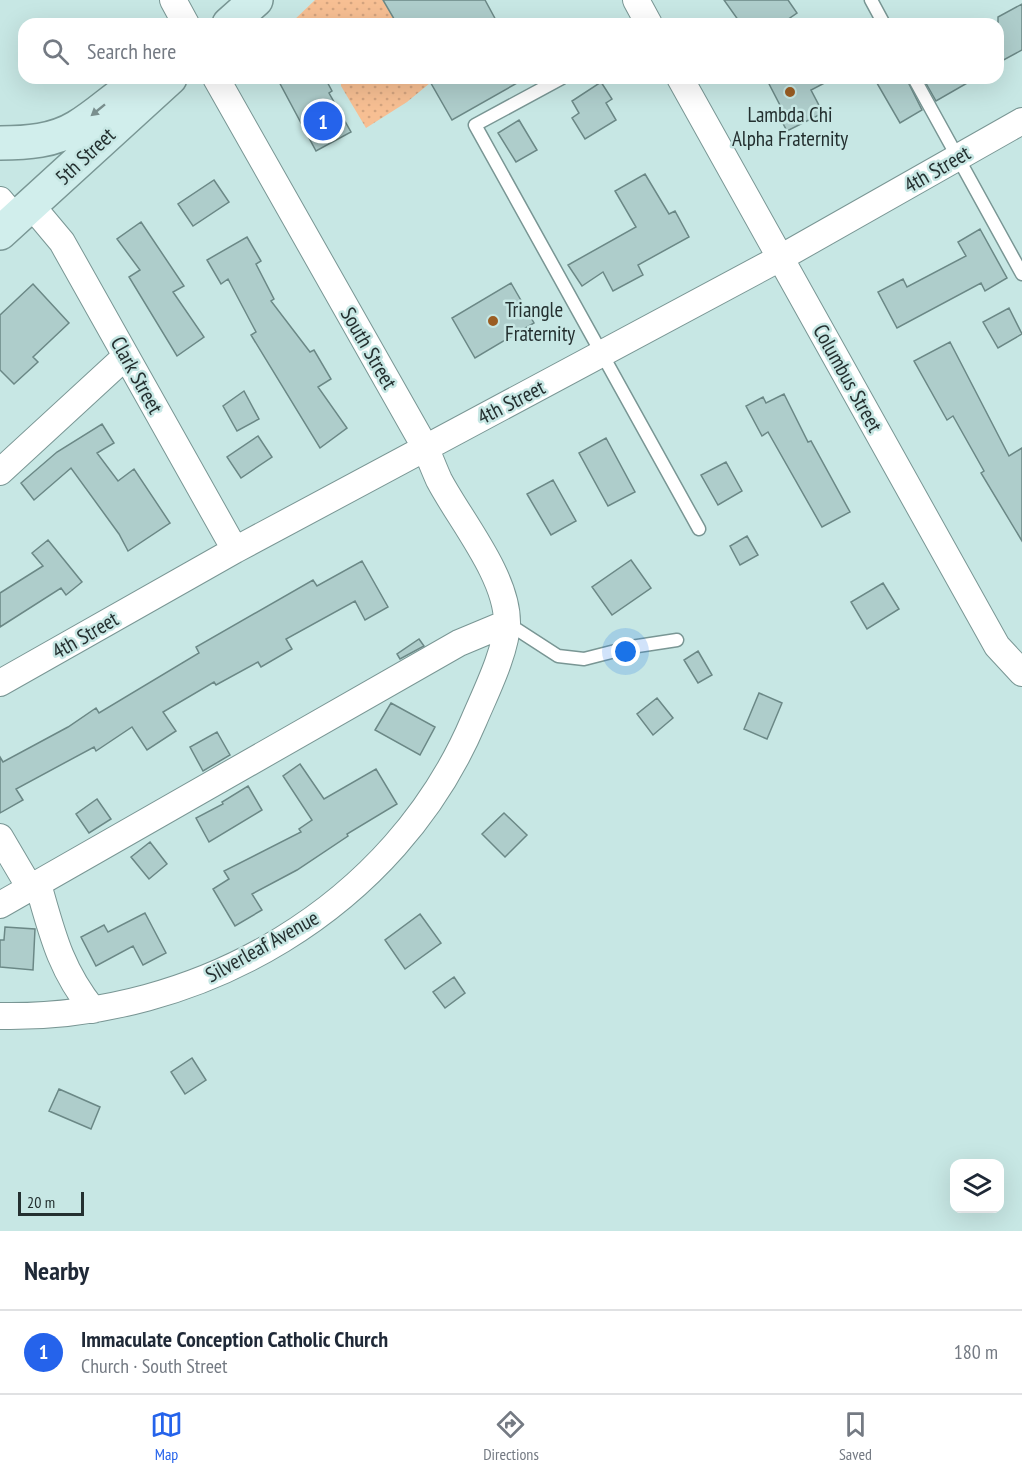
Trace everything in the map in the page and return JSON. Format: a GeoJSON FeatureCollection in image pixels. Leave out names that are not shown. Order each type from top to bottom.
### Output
{"type":"FeatureCollection","features":[{"type":"Feature","properties":{"kind":"main road"},"geometry":{"type":"LineString","coordinates":[[236,18],[256,0]]}},
{"type":"Feature","properties":{"kind":"main road"},"geometry":{"type":"LineString","coordinates":[[0,143],[47,140],[77,127],[134,84]]}},
{"type":"Feature","properties":{"kind":"main road","name":"5th Street"},"geometry":{"type":"LineString","coordinates":[[12,214],[163,84]]}},
{"type":"Feature","properties":{"kind":"street"},"geometry":{"type":"LineString","coordinates":[[173,0],[183,18]]}},
{"type":"Feature","properties":{"kind":"street"},"geometry":{"type":"LineString","coordinates":[[636,0],[646,18]]}},
{"type":"Feature","properties":{"kind":"street","name":"South Street"},"geometry":{"type":"LineString","coordinates":[[219,84],[425,447],[439,479],[495,576],[504,602],[507,623]]}},
{"type":"Feature","properties":{"kind":"street","name":"Columbus Street"},"geometry":{"type":"LineString","coordinates":[[683,84],[997,646],[1022,673]]}},
{"type":"Feature","properties":{"kind":"street","name":"4th Street"},"geometry":{"type":"LineString","coordinates":[[0,683],[235,550],[782,257],[1022,121]]}},
{"type":"Feature","properties":{"kind":"street","name":"Clark Street"},"geometry":{"type":"LineString","coordinates":[[12,214],[62,242],[235,550]]}},
{"type":"Feature","properties":{"kind":"street"},"geometry":{"type":"LineString","coordinates":[[0,472],[126,356]]}},
{"type":"Feature","properties":{"kind":"street"},"geometry":{"type":"LineString","coordinates":[[0,905],[459,643],[507,623]]}},
{"type":"Feature","properties":{"kind":"street","name":"Silverleaf Avenue"},"geometry":{"type":"LineString","coordinates":[[0,1016],[93,1010],[137,1002],[189,986],[247,960],[304,928],[350,891],[386,856],[440,785],[469,734],[491,681],[507,623]]}},
{"type":"Feature","properties":{"kind":"street"},"geometry":{"type":"LineString","coordinates":[[0,837],[34,886],[73,984],[93,1010]]}},
{"type":"Feature","properties":{"kind":"lane"},"geometry":{"type":"LineString","coordinates":[[871,0],[881,18]]}},
{"type":"Feature","properties":{"kind":"lane"},"geometry":{"type":"LineString","coordinates":[[550,84],[475,125],[699,529]]}},
{"type":"Feature","properties":{"kind":"lane"},"geometry":{"type":"LineString","coordinates":[[917,84],[1022,274]]}},
{"type":"Feature","properties":{"kind":"lane"},"geometry":{"type":"LineString","coordinates":[[507,623],[558,656],[584,659],[631,646],[676,640]]}},
{"type":"Feature","properties":{"kind":"shaded area"},"geometry":{"type":"Polygon","coordinates":[[[315,0],[383,0],[394,18],[296,18],[315,0]]]}},
{"type":"Feature","properties":{"kind":"shaded area"},"geometry":{"type":"Polygon","coordinates":[[[341,84],[429,84],[407,102],[366,128],[341,84]]]}},
{"type":"Feature","properties":{"kind":"building"},"geometry":{"type":"Polygon","coordinates":[[[383,0],[485,0],[495,18],[394,18],[383,0]]]}},
{"type":"Feature","properties":{"kind":"building"},"geometry":{"type":"Polygon","coordinates":[[[724,0],[788,0],[797,13],[790,18],[737,18],[724,0]]]}},
{"type":"Feature","properties":{"kind":"building"},"geometry":{"type":"Polygon","coordinates":[[[1022,4],[1022,50],[1004,60],[1004,18],[998,17],[1022,4]]]}},
{"type":"Feature","properties":{"kind":"building"},"geometry":{"type":"Polygon","coordinates":[[[280,84],[328,84],[332,91],[329,93],[351,132],[316,151],[280,84]]]}},
{"type":"Feature","properties":{"kind":"building"},"geometry":{"type":"Polygon","coordinates":[[[431,84],[515,84],[452,120],[431,84]]]}},
{"type":"Feature","properties":{"kind":"building"},"geometry":{"type":"Polygon","coordinates":[[[598,84],[602,84],[612,99],[606,103],[616,120],[585,139],[572,118],[579,113],[572,101],[598,84]]]}},
{"type":"Feature","properties":{"kind":"building"},"geometry":{"type":"Polygon","coordinates":[[[769,84],[822,84],[811,90],[823,113],[787,131],[779,116],[784,113],[769,84]]]}},
{"type":"Feature","properties":{"kind":"building"},"geometry":{"type":"Polygon","coordinates":[[[877,84],[909,84],[922,110],[900,123],[877,84]]]}},
{"type":"Feature","properties":{"kind":"building"},"geometry":{"type":"Polygon","coordinates":[[[926,84],[966,84],[936,101],[926,84]]]}},
{"type":"Feature","properties":{"kind":"building"},"geometry":{"type":"Polygon","coordinates":[[[519,120],[537,150],[516,162],[498,133],[519,120]]]}},
{"type":"Feature","properties":{"kind":"building"},"geometry":{"type":"Polygon","coordinates":[[[645,174],[669,214],[675,211],[689,237],[638,265],[643,275],[613,291],[603,272],[582,286],[568,265],[636,227],[615,191],[645,174]]]}},
{"type":"Feature","properties":{"kind":"building"},"geometry":{"type":"Polygon","coordinates":[[[214,180],[229,202],[193,226],[178,204],[214,180]]]}},
{"type":"Feature","properties":{"kind":"building"},"geometry":{"type":"Polygon","coordinates":[[[141,222],[184,286],[173,292],[204,337],[177,356],[129,277],[140,270],[117,239],[141,222]]]}},
{"type":"Feature","properties":{"kind":"building"},"geometry":{"type":"Polygon","coordinates":[[[980,229],[1007,278],[985,291],[981,283],[897,328],[878,292],[903,279],[907,287],[966,256],[958,242],[980,229]]]}},
{"type":"Feature","properties":{"kind":"building"},"geometry":{"type":"Polygon","coordinates":[[[247,237],[261,261],[256,264],[274,299],[271,301],[310,352],[314,350],[331,379],[318,387],[347,428],[320,448],[251,335],[256,332],[228,279],[221,284],[207,260],[247,237]]]}},
{"type":"Feature","properties":{"kind":"building","name":"Triangle Fraternity"},"geometry":{"type":"Polygon","coordinates":[[[511,283],[534,323],[475,358],[452,318],[511,283]]]}},
{"type":"Feature","properties":{"kind":"building"},"geometry":{"type":"Polygon","coordinates":[[[33,284],[69,323],[33,357],[38,362],[14,384],[0,370],[0,315],[33,284]]]}},
{"type":"Feature","properties":{"kind":"building"},"geometry":{"type":"Polygon","coordinates":[[[1009,308],[1022,334],[998,348],[983,322],[1009,308]]]}},
{"type":"Feature","properties":{"kind":"building"},"geometry":{"type":"Polygon","coordinates":[[[950,342],[1009,456],[1022,448],[1022,541],[981,473],[984,471],[953,416],[947,420],[914,361],[950,342]]]}},
{"type":"Feature","properties":{"kind":"building"},"geometry":{"type":"Polygon","coordinates":[[[244,391],[259,419],[237,431],[223,406],[244,391]]]}},
{"type":"Feature","properties":{"kind":"building"},"geometry":{"type":"Polygon","coordinates":[[[784,394],[808,442],[811,441],[850,512],[822,527],[768,432],[762,436],[746,406],[763,397],[766,403],[784,394]]]}},
{"type":"Feature","properties":{"kind":"building"},"geometry":{"type":"Polygon","coordinates":[[[102,424],[114,443],[97,453],[118,481],[134,469],[170,523],[128,551],[119,534],[71,468],[34,500],[21,483],[57,452],[102,424]]]}},
{"type":"Feature","properties":{"kind":"building"},"geometry":{"type":"Polygon","coordinates":[[[258,436],[272,457],[241,478],[227,457],[258,436]]]}},
{"type":"Feature","properties":{"kind":"building"},"geometry":{"type":"Polygon","coordinates":[[[606,438],[635,492],[608,506],[579,453],[606,438]]]}},
{"type":"Feature","properties":{"kind":"building"},"geometry":{"type":"Polygon","coordinates":[[[726,462],[742,491],[718,505],[701,475],[726,462]]]}},
{"type":"Feature","properties":{"kind":"building"},"geometry":{"type":"Polygon","coordinates":[[[553,480],[576,521],[551,535],[527,494],[553,480]]]}},
{"type":"Feature","properties":{"kind":"building"},"geometry":{"type":"Polygon","coordinates":[[[747,536],[758,555],[740,565],[730,546],[747,536]]]}},
{"type":"Feature","properties":{"kind":"building"},"geometry":{"type":"Polygon","coordinates":[[[48,540],[82,582],[66,595],[61,588],[0,627],[0,593],[43,566],[32,553],[48,540]]]}},
{"type":"Feature","properties":{"kind":"building"},"geometry":{"type":"Polygon","coordinates":[[[631,560],[651,588],[612,615],[592,587],[631,560]]]}},
{"type":"Feature","properties":{"kind":"building"},"geometry":{"type":"Polygon","coordinates":[[[362,561],[388,607],[365,620],[355,601],[286,639],[292,649],[261,667],[258,662],[216,685],[214,682],[163,712],[176,731],[147,750],[132,727],[96,751],[94,747],[16,789],[23,800],[0,813],[0,757],[3,762],[68,727],[96,708],[99,713],[199,653],[196,647],[313,580],[317,586],[362,561]]]}},
{"type":"Feature","properties":{"kind":"building"},"geometry":{"type":"Polygon","coordinates":[[[883,583],[899,609],[867,629],[851,602],[883,583]]]}},
{"type":"Feature","properties":{"kind":"building"},"geometry":{"type":"Polygon","coordinates":[[[419,639],[424,646],[400,659],[397,654],[419,639]]]}},
{"type":"Feature","properties":{"kind":"building"},"geometry":{"type":"Polygon","coordinates":[[[698,651],[712,675],[698,683],[684,660],[698,651]]]}},
{"type":"Feature","properties":{"kind":"building"},"geometry":{"type":"Polygon","coordinates":[[[759,693],[782,703],[767,739],[744,729],[759,693]]]}},
{"type":"Feature","properties":{"kind":"building"},"geometry":{"type":"Polygon","coordinates":[[[657,698],[673,718],[653,735],[637,714],[657,698]]]}},
{"type":"Feature","properties":{"kind":"building"},"geometry":{"type":"Polygon","coordinates":[[[391,703],[435,727],[420,755],[375,730],[391,703]]]}},
{"type":"Feature","properties":{"kind":"building"},"geometry":{"type":"Polygon","coordinates":[[[217,732],[230,755],[203,771],[190,747],[217,732]]]}},
{"type":"Feature","properties":{"kind":"building"},"geometry":{"type":"Polygon","coordinates":[[[300,764],[324,799],[376,769],[397,804],[347,834],[348,836],[297,870],[252,894],[262,910],[235,926],[213,889],[229,879],[224,871],[301,832],[299,829],[312,820],[283,776],[300,764]]]}},
{"type":"Feature","properties":{"kind":"building"},"geometry":{"type":"Polygon","coordinates":[[[248,786],[262,810],[209,842],[196,818],[223,804],[222,802],[248,786]]]}},
{"type":"Feature","properties":{"kind":"building"},"geometry":{"type":"Polygon","coordinates":[[[97,799],[111,819],[89,833],[76,814],[97,799]]]}},
{"type":"Feature","properties":{"kind":"building"},"geometry":{"type":"Polygon","coordinates":[[[504,813],[527,835],[505,857],[482,834],[504,813]]]}},
{"type":"Feature","properties":{"kind":"building"},"geometry":{"type":"Polygon","coordinates":[[[150,842],[167,864],[149,879],[131,857],[150,842]]]}},
{"type":"Feature","properties":{"kind":"building"},"geometry":{"type":"Polygon","coordinates":[[[145,913],[166,953],[143,965],[133,946],[96,966],[81,937],[104,925],[108,932],[145,913]]]}},
{"type":"Feature","properties":{"kind":"building"},"geometry":{"type":"Polygon","coordinates":[[[420,914],[441,943],[405,969],[385,940],[420,914]]]}},
{"type":"Feature","properties":{"kind":"building"},"geometry":{"type":"Polygon","coordinates":[[[5,927],[35,929],[33,970],[0,967],[0,940],[4,940],[5,927]]]}},
{"type":"Feature","properties":{"kind":"building"},"geometry":{"type":"Polygon","coordinates":[[[454,977],[465,993],[445,1008],[433,992],[454,977]]]}},
{"type":"Feature","properties":{"kind":"building"},"geometry":{"type":"Polygon","coordinates":[[[192,1058],[206,1080],[185,1094],[171,1072],[192,1058]]]}},
{"type":"Feature","properties":{"kind":"building"},"geometry":{"type":"Polygon","coordinates":[[[59,1089],[100,1107],[91,1129],[49,1111],[59,1089]]]}},
{"type":"Feature","properties":{"kind":"place","name":"Lambda Chi Alpha Fraternity"},"geometry":{"type":"Point","coordinates":[790,92]}},
{"type":"Feature","properties":{"kind":"place","name":"Immaculate Conception Catholic Church"},"geometry":{"type":"Point","coordinates":[323,121]}},
{"type":"Feature","properties":{"kind":"place","name":"Triangle Fraternity"},"geometry":{"type":"Point","coordinates":[493,321]}}]}
